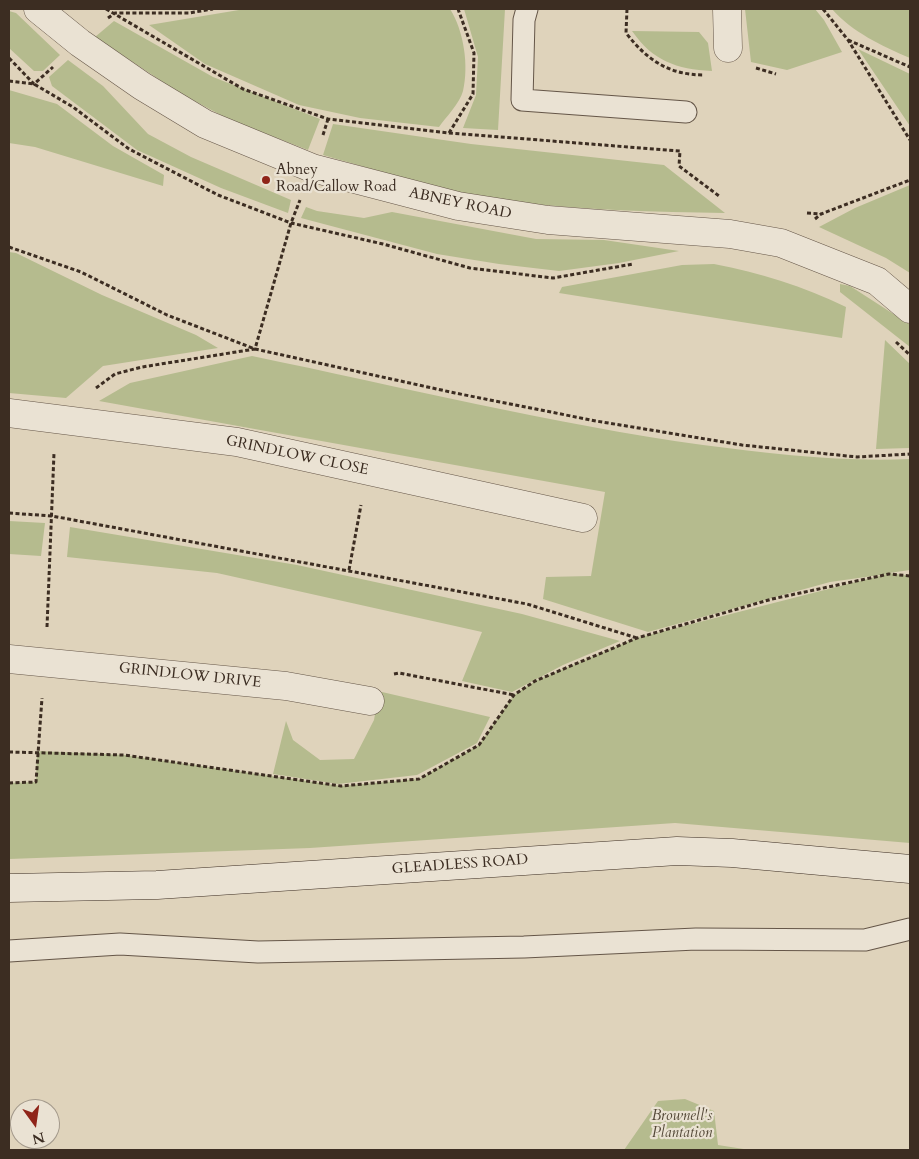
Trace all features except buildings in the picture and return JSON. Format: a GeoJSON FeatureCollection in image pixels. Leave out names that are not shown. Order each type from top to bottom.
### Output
{"type":"FeatureCollection","features":[{"type":"Feature","properties":{"kind":"street","name":"ABNEY ROAD"},"geometry":{"type":"LineString","coordinates":[[38,9],[80,44],[142,86],[205,124],[312,168],[458,206],[548,220],[730,234],[782,242],[877,281],[910,309]]}},
{"type":"Feature","properties":{"kind":"street"},"geometry":{"type":"LineString","coordinates":[[727,9],[728,48]]}},
{"type":"Feature","properties":{"kind":"street","name":"GRINDLOW CLOSE"},"geometry":{"type":"LineString","coordinates":[[9,413],[237,442],[583,518]]}},
{"type":"Feature","properties":{"kind":"street","name":"GRINDLOW DRIVE"},"geometry":{"type":"LineString","coordinates":[[9,659],[286,686],[370,701]]}},
{"type":"Feature","properties":{"kind":"street","name":"GLEADLESS ROAD"},"geometry":{"type":"LineString","coordinates":[[9,888],[186,883],[677,851],[732,853],[910,869]]}},
{"type":"Feature","properties":{"kind":"lane"},"geometry":{"type":"LineString","coordinates":[[527,9],[524,20],[522,100],[686,112]]}},
{"type":"Feature","properties":{"kind":"lane"},"geometry":{"type":"LineString","coordinates":[[9,950],[120,944],[258,952],[524,947],[696,939],[865,940],[910,929]]}},
{"type":"Feature","properties":{"kind":"path"},"geometry":{"type":"LineString","coordinates":[[106,9],[243,89],[278,103],[328,119],[449,133],[680,151],[679,166],[722,198]]}},
{"type":"Feature","properties":{"kind":"path"},"geometry":{"type":"LineString","coordinates":[[449,133],[473,94],[474,53],[458,9]]}},
{"type":"Feature","properties":{"kind":"path"},"geometry":{"type":"LineString","coordinates":[[627,9],[626,34],[643,54],[671,70],[710,75]]}},
{"type":"Feature","properties":{"kind":"path"},"geometry":{"type":"LineString","coordinates":[[823,9],[848,40],[910,140]]}},
{"type":"Feature","properties":{"kind":"path"},"geometry":{"type":"LineString","coordinates":[[848,40],[910,68]]}},
{"type":"Feature","properties":{"kind":"path"},"geometry":{"type":"LineString","coordinates":[[9,58],[34,84],[73,107],[129,149],[218,195],[291,223],[383,244],[470,268],[553,278],[637,263]]}},
{"type":"Feature","properties":{"kind":"path"},"geometry":{"type":"LineString","coordinates":[[751,68],[776,74]]}},
{"type":"Feature","properties":{"kind":"path"},"geometry":{"type":"LineString","coordinates":[[9,82],[34,84]]}},
{"type":"Feature","properties":{"kind":"path"},"geometry":{"type":"LineString","coordinates":[[782,242],[821,214],[910,180]]}},
{"type":"Feature","properties":{"kind":"path"},"geometry":{"type":"LineString","coordinates":[[254,349],[291,223]]}},
{"type":"Feature","properties":{"kind":"path"},"geometry":{"type":"LineString","coordinates":[[9,247],[81,272],[168,315],[254,349],[586,419],[742,445],[857,456],[910,454]]}},
{"type":"Feature","properties":{"kind":"path"},"geometry":{"type":"LineString","coordinates":[[890,337],[910,355]]}},
{"type":"Feature","properties":{"kind":"path"},"geometry":{"type":"LineString","coordinates":[[115,374],[142,367],[254,349]]}},
{"type":"Feature","properties":{"kind":"path"},"geometry":{"type":"LineString","coordinates":[[9,783],[36,782],[45,662],[56,418]]}},
{"type":"Feature","properties":{"kind":"path"},"geometry":{"type":"LineString","coordinates":[[349,571],[368,470]]}},
{"type":"Feature","properties":{"kind":"path"},"geometry":{"type":"LineString","coordinates":[[9,513],[52,516],[527,604],[637,638]]}},
{"type":"Feature","properties":{"kind":"path"},"geometry":{"type":"LineString","coordinates":[[9,752],[37,751],[124,755],[341,786],[419,779],[479,745],[514,695],[535,681],[637,638],[772,599],[888,574],[910,576]]}},
{"type":"Feature","properties":{"kind":"path"},"geometry":{"type":"LineString","coordinates":[[370,701],[386,675],[399,673],[514,695]]}},
{"type":"Feature","properties":{"kind":"green space"},"geometry":{"type":"Polygon","coordinates":[[[245,9],[450,9],[459,28],[464,49],[465,81],[463,91],[456,105],[439,127],[360,118],[299,105],[205,64],[149,25],[245,9]]]}},
{"type":"Feature","properties":{"kind":"green space"},"geometry":{"type":"Polygon","coordinates":[[[464,9],[505,9],[498,130],[463,128],[476,95],[478,57],[464,9]]]}},
{"type":"Feature","properties":{"kind":"green space"},"geometry":{"type":"Polygon","coordinates":[[[745,9],[815,9],[824,20],[842,52],[787,70],[751,62],[745,9]]]}},
{"type":"Feature","properties":{"kind":"green space"},"geometry":{"type":"Polygon","coordinates":[[[832,9],[910,9],[910,58],[858,31],[832,9]]]}},
{"type":"Feature","properties":{"kind":"green space"},"geometry":{"type":"Polygon","coordinates":[[[9,11],[16,13],[60,55],[43,71],[34,71],[9,48],[9,11]]]}},
{"type":"Feature","properties":{"kind":"green space"},"geometry":{"type":"Polygon","coordinates":[[[114,21],[213,77],[320,119],[308,150],[230,120],[178,92],[95,37],[114,21]]]}},
{"type":"Feature","properties":{"kind":"green space"},"geometry":{"type":"Polygon","coordinates":[[[632,31],[699,32],[708,43],[712,71],[687,68],[666,62],[648,50],[632,31]]]}},
{"type":"Feature","properties":{"kind":"green space"},"geometry":{"type":"Polygon","coordinates":[[[858,49],[910,74],[910,126],[858,49]]]}},
{"type":"Feature","properties":{"kind":"green space"},"geometry":{"type":"Polygon","coordinates":[[[68,60],[103,86],[148,134],[191,157],[291,200],[288,213],[221,188],[137,150],[52,86],[49,77],[68,60]]]}},
{"type":"Feature","properties":{"kind":"green space"},"geometry":{"type":"Polygon","coordinates":[[[9,90],[57,104],[113,146],[164,175],[163,186],[35,147],[9,143],[9,90]]]}},
{"type":"Feature","properties":{"kind":"green space"},"geometry":{"type":"Polygon","coordinates":[[[333,124],[471,144],[664,165],[725,213],[568,207],[516,202],[467,194],[394,176],[323,155],[333,124]]]}},
{"type":"Feature","properties":{"kind":"green space"},"geometry":{"type":"Polygon","coordinates":[[[910,185],[910,273],[886,258],[819,227],[855,208],[910,185]]]}},
{"type":"Feature","properties":{"kind":"green space"},"geometry":{"type":"Polygon","coordinates":[[[306,207],[317,211],[364,218],[392,212],[536,239],[604,240],[679,251],[619,263],[559,271],[499,264],[437,254],[301,218],[306,207]]]}},
{"type":"Feature","properties":{"kind":"green space"},"geometry":{"type":"Polygon","coordinates":[[[9,252],[16,253],[102,295],[196,335],[218,348],[103,366],[66,398],[9,393],[9,252]]]}},
{"type":"Feature","properties":{"kind":"green space"},"geometry":{"type":"Polygon","coordinates":[[[714,264],[781,281],[846,307],[842,338],[559,293],[562,287],[682,265],[714,264]]]}},
{"type":"Feature","properties":{"kind":"green space"},"geometry":{"type":"Polygon","coordinates":[[[840,284],[850,286],[909,324],[910,347],[840,292],[840,284]]]}},
{"type":"Feature","properties":{"kind":"green space"},"geometry":{"type":"Polygon","coordinates":[[[885,340],[910,364],[910,448],[876,449],[885,340]]]}},
{"type":"Feature","properties":{"kind":"green space"},"geometry":{"type":"Polygon","coordinates":[[[252,356],[533,416],[703,445],[806,456],[884,460],[910,459],[910,570],[889,573],[910,576],[910,843],[675,823],[310,848],[9,859],[9,783],[36,782],[37,751],[124,755],[341,786],[419,779],[479,745],[514,695],[535,681],[637,638],[887,574],[830,582],[648,632],[543,599],[546,577],[591,576],[605,492],[99,401],[130,383],[252,356]]]}},
{"type":"Feature","properties":{"kind":"green space"},"geometry":{"type":"Polygon","coordinates":[[[9,521],[45,523],[41,556],[9,554],[9,521]]]}},
{"type":"Feature","properties":{"kind":"green space"},"geometry":{"type":"Polygon","coordinates":[[[70,527],[297,565],[522,614],[620,641],[563,665],[512,692],[462,681],[482,632],[217,573],[67,557],[70,527]]]}},
{"type":"Feature","properties":{"kind":"green space"},"geometry":{"type":"Polygon","coordinates":[[[382,692],[490,717],[477,743],[417,775],[338,784],[273,774],[286,721],[293,740],[320,760],[354,759],[374,720],[378,697],[382,692]]]}},
{"type":"Feature","properties":{"kind":"green space","name":"Brownell's Plantation"},"geometry":{"type":"Polygon","coordinates":[[[685,1099],[714,1111],[718,1145],[750,1150],[624,1150],[658,1101],[685,1099]]]}},
{"type":"Feature","properties":{"kind":"place","name":"Abney Road/Callow Road"},"geometry":{"type":"Point","coordinates":[266,180]}}]}
